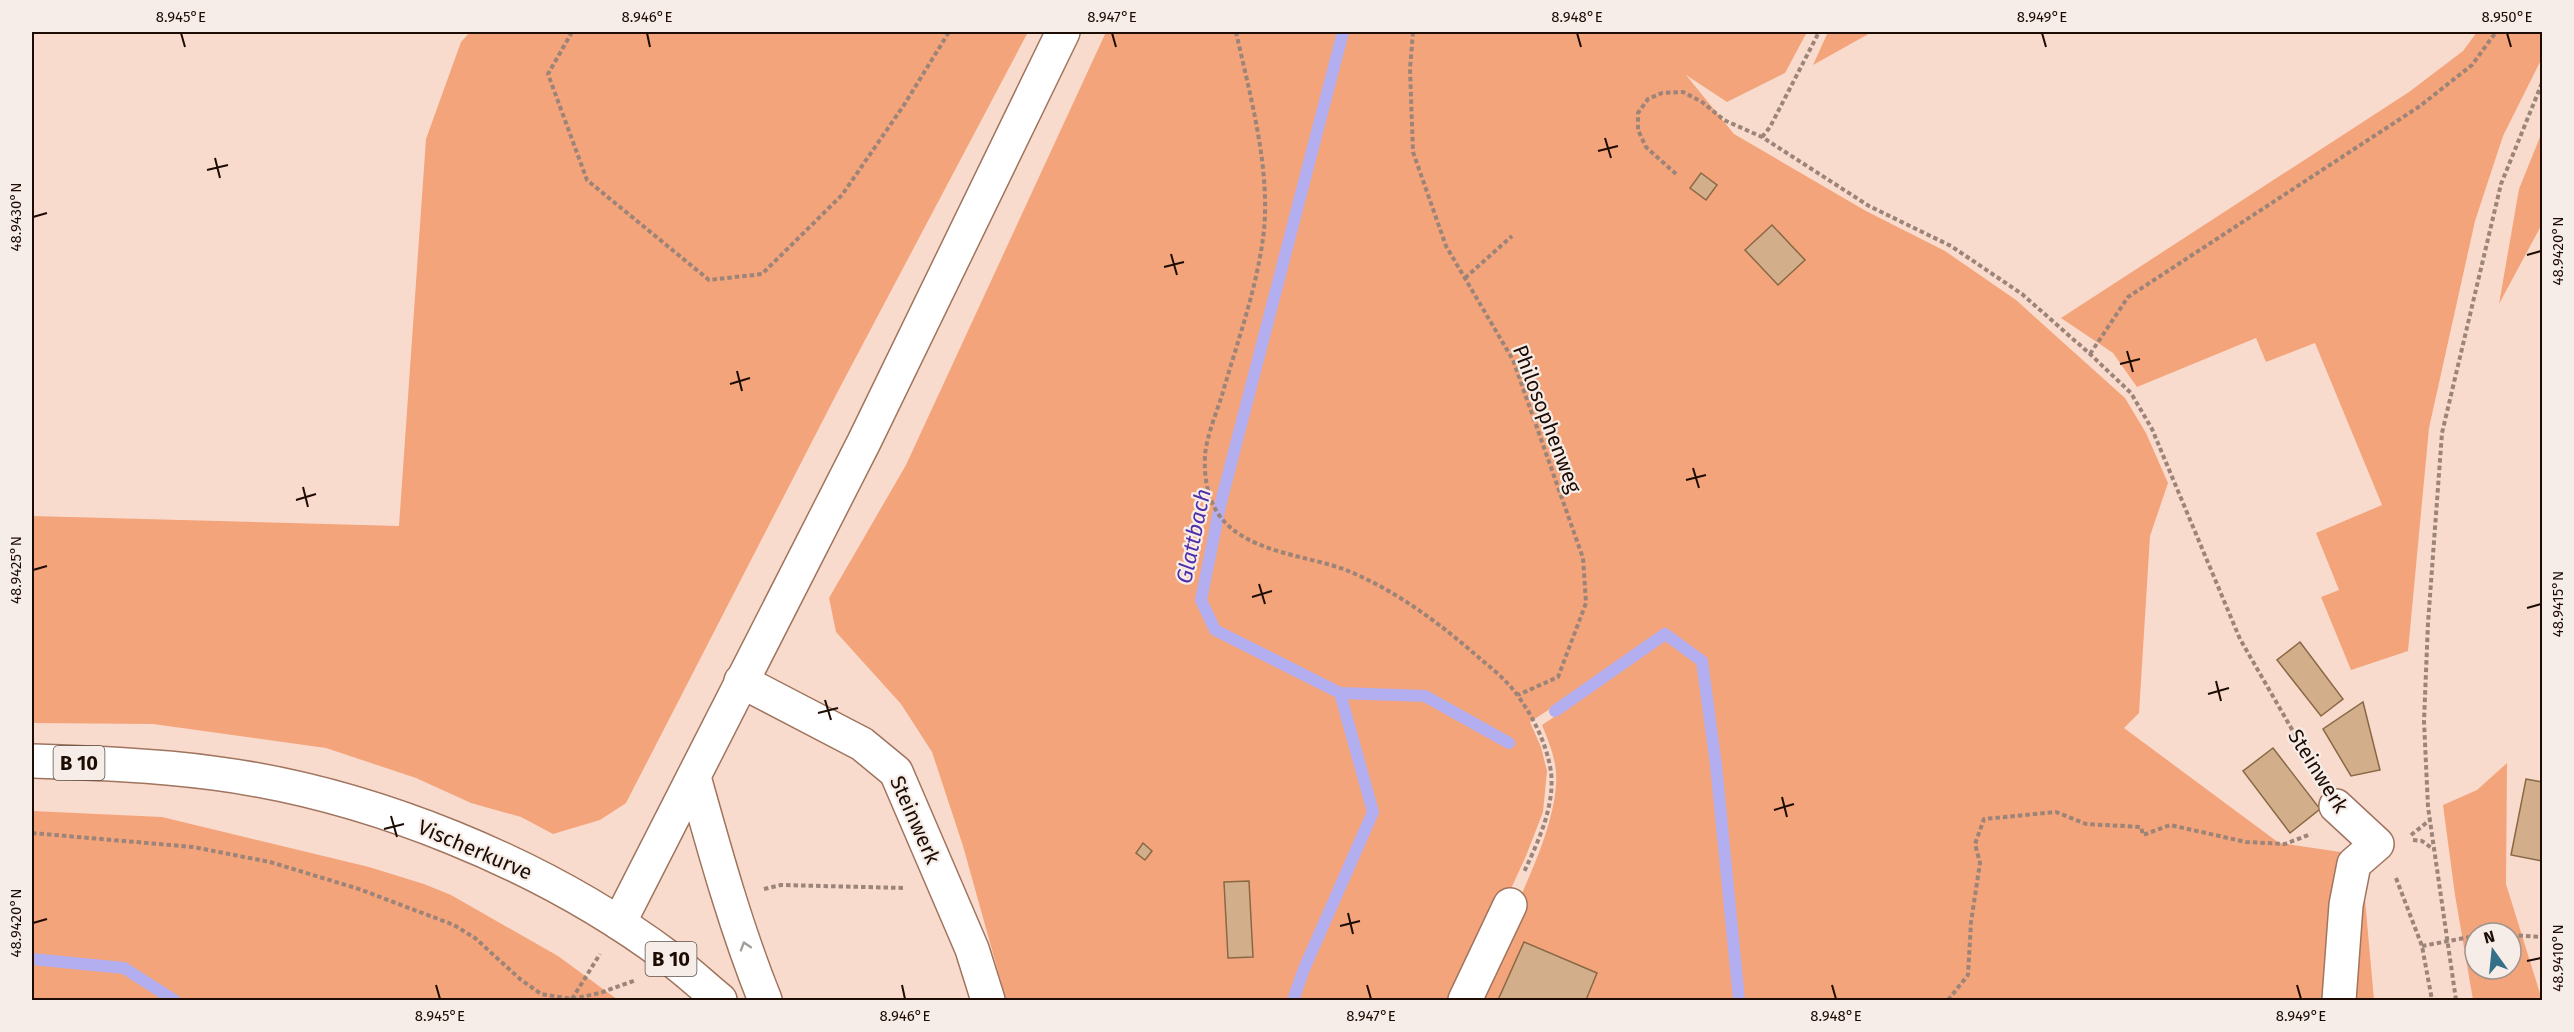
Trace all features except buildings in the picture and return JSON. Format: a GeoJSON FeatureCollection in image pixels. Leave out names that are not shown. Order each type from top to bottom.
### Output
{"type":"FeatureCollection","features":[{"type":"Feature","properties":{"kind":"main road"},"geometry":{"type":"LineString","coordinates":[[619,923],[864,442],[1063,32]]}},
{"type":"Feature","properties":{"kind":"main road","name":"Steinwerk"},"geometry":{"type":"LineString","coordinates":[[741,681],[862,744],[896,772],[972,949],[988,1000]]}},
{"type":"Feature","properties":{"kind":"main road","name":"Vischerkurve"},"geometry":{"type":"LineString","coordinates":[[32,761],[126,764],[214,773],[301,790],[433,829],[539,877],[619,923],[669,957],[720,1000]]}},
{"type":"Feature","properties":{"kind":"main road"},"geometry":{"type":"LineString","coordinates":[[694,777],[752,968],[765,1000]]}},
{"type":"Feature","properties":{"kind":"main road"},"geometry":{"type":"LineString","coordinates":[[2339,1000],[2346,904],[2354,864],[2355,824]]}},
{"type":"Feature","properties":{"kind":"main road"},"geometry":{"type":"LineString","coordinates":[[1465,1000],[1510,905]]}},
{"type":"Feature","properties":{"kind":"path"},"geometry":{"type":"LineString","coordinates":[[572,32],[548,74],[587,180],[709,280],[762,274],[842,195],[904,105],[949,32]]}},
{"type":"Feature","properties":{"kind":"path"},"geometry":{"type":"LineString","coordinates":[[1236,32],[1260,157],[1265,210],[1263,238],[1253,287],[1205,454],[1206,485],[1211,502],[1220,517],[1236,532],[1270,549],[1346,570],[1399,596],[1451,633],[1500,675],[1518,695],[1546,750],[1551,774],[1550,795],[1543,825],[1510,905]]}},
{"type":"Feature","properties":{"kind":"path","name":"Philosophenweg"},"geometry":{"type":"LineString","coordinates":[[1413,32],[1410,69],[1413,152],[1446,246],[1513,360],[1583,558],[1586,603],[1558,677],[1518,695]]}},
{"type":"Feature","properties":{"kind":"path"},"geometry":{"type":"LineString","coordinates":[[1762,137],[1770,127],[1818,32]]}},
{"type":"Feature","properties":{"kind":"path"},"geometry":{"type":"LineString","coordinates":[[2090,354],[2128,297],[2420,106],[2472,65],[2496,32]]}},
{"type":"Feature","properties":{"kind":"path"},"geometry":{"type":"LineString","coordinates":[[2456,1000],[2433,849],[2424,721],[2428,623],[2442,433],[2501,184],[2542,83]]}},
{"type":"Feature","properties":{"kind":"path","name":"Steinwerk"},"geometry":{"type":"LineString","coordinates":[[1676,174],[1646,147],[1638,130],[1638,113],[1648,99],[1662,93],[1683,92],[1702,102],[1724,120],[1762,137],[1869,206],[1951,246],[2022,294],[2131,393],[2152,429],[2240,639],[2355,824],[2400,886],[2422,946],[2432,1000]]}},
{"type":"Feature","properties":{"kind":"path"},"geometry":{"type":"LineString","coordinates":[[1465,279],[1512,236]]}},
{"type":"Feature","properties":{"kind":"path"},"geometry":{"type":"LineString","coordinates":[[1948,1000],[1968,975],[1971,922],[1980,864],[1975,844],[1984,819],[2056,812],[2086,824],[2141,827],[2143,835],[2170,825],[2246,842],[2285,844],[2326,828],[2355,824]]}},
{"type":"Feature","properties":{"kind":"path"},"geometry":{"type":"LineString","coordinates":[[2430,820],[2405,838],[2422,841],[2433,849]]}},
{"type":"Feature","properties":{"kind":"path"},"geometry":{"type":"LineString","coordinates":[[32,833],[193,847],[270,862],[348,886],[454,925],[475,938],[520,979],[541,994],[572,999],[619,923]]}},
{"type":"Feature","properties":{"kind":"path"},"geometry":{"type":"LineString","coordinates":[[730,897],[781,885],[946,891]]}},
{"type":"Feature","properties":{"kind":"path"},"geometry":{"type":"LineString","coordinates":[[2523,936],[2542,937]]}},
{"type":"Feature","properties":{"kind":"path"},"geometry":{"type":"LineString","coordinates":[[2422,946],[2463,938]]}},
{"type":"Feature","properties":{"kind":"shaded area"},"geometry":{"type":"Polygon","coordinates":[[[470,32],[1028,32],[837,393],[626,803],[600,820],[553,834],[521,817],[471,803],[416,778],[326,748],[153,724],[32,723],[32,516],[399,526],[426,139],[461,42],[470,32]]]}},
{"type":"Feature","properties":{"kind":"shaded area"},"geometry":{"type":"Polygon","coordinates":[[[1106,32],[1807,32],[1785,73],[1727,102],[1686,75],[1734,134],[1866,211],[1945,251],[2016,300],[2125,398],[2146,433],[2168,483],[2150,536],[2139,713],[2124,728],[2279,843],[2361,855],[2374,1000],[1469,1000],[1524,888],[1548,826],[1555,798],[1556,773],[1553,754],[1542,725],[1557,715],[1556,705],[1530,722],[1541,747],[1547,771],[1543,812],[1526,856],[1460,1000],[1006,1000],[963,846],[932,752],[901,704],[836,632],[829,598],[906,465],[1106,32]]]}},
{"type":"Feature","properties":{"kind":"shaded area"},"geometry":{"type":"Polygon","coordinates":[[[1828,32],[1872,32],[1813,65],[1828,32]]]}},
{"type":"Feature","properties":{"kind":"shaded area"},"geometry":{"type":"Polygon","coordinates":[[[2477,32],[2542,32],[2542,58],[2503,136],[2475,221],[2429,428],[2408,651],[2351,670],[2321,597],[2339,590],[2316,533],[2382,505],[2315,343],[2266,362],[2256,338],[2137,387],[2113,353],[2061,318],[2409,92],[2463,51],[2477,32]]]}},
{"type":"Feature","properties":{"kind":"shaded area"},"geometry":{"type":"Polygon","coordinates":[[[2542,132],[2542,224],[2499,304],[2519,189],[2542,132]]]}},
{"type":"Feature","properties":{"kind":"shaded area"},"geometry":{"type":"Polygon","coordinates":[[[2507,763],[2506,884],[2517,921],[2463,921],[2463,942],[2455,895],[2443,805],[2477,790],[2507,763]]]}},
{"type":"Feature","properties":{"kind":"shaded area"},"geometry":{"type":"Polygon","coordinates":[[[32,811],[162,817],[369,867],[424,884],[451,895],[558,956],[618,1000],[32,1000],[32,811]]]}},
{"type":"Feature","properties":{"kind":"shaded area"},"geometry":{"type":"Polygon","coordinates":[[[2523,939],[2542,1000],[2473,1000],[2470,981],[2523,981],[2523,939]]]}},
{"type":"Feature","properties":{"kind":"waterway","name":"Glattbach"},"geometry":{"type":"LineString","coordinates":[[1293,1000],[1304,969],[1373,812],[1340,693],[1215,630],[1201,600],[1220,506],[1343,32]]}},
{"type":"Feature","properties":{"kind":"waterway"},"geometry":{"type":"LineString","coordinates":[[1555,711],[1665,634],[1702,661],[1716,765],[1739,1000]]}},
{"type":"Feature","properties":{"kind":"waterway"},"geometry":{"type":"LineString","coordinates":[[1340,693],[1425,696],[1509,743]]}},
{"type":"Feature","properties":{"kind":"waterway"},"geometry":{"type":"LineString","coordinates":[[32,959],[124,968],[174,1000]]}}]}
